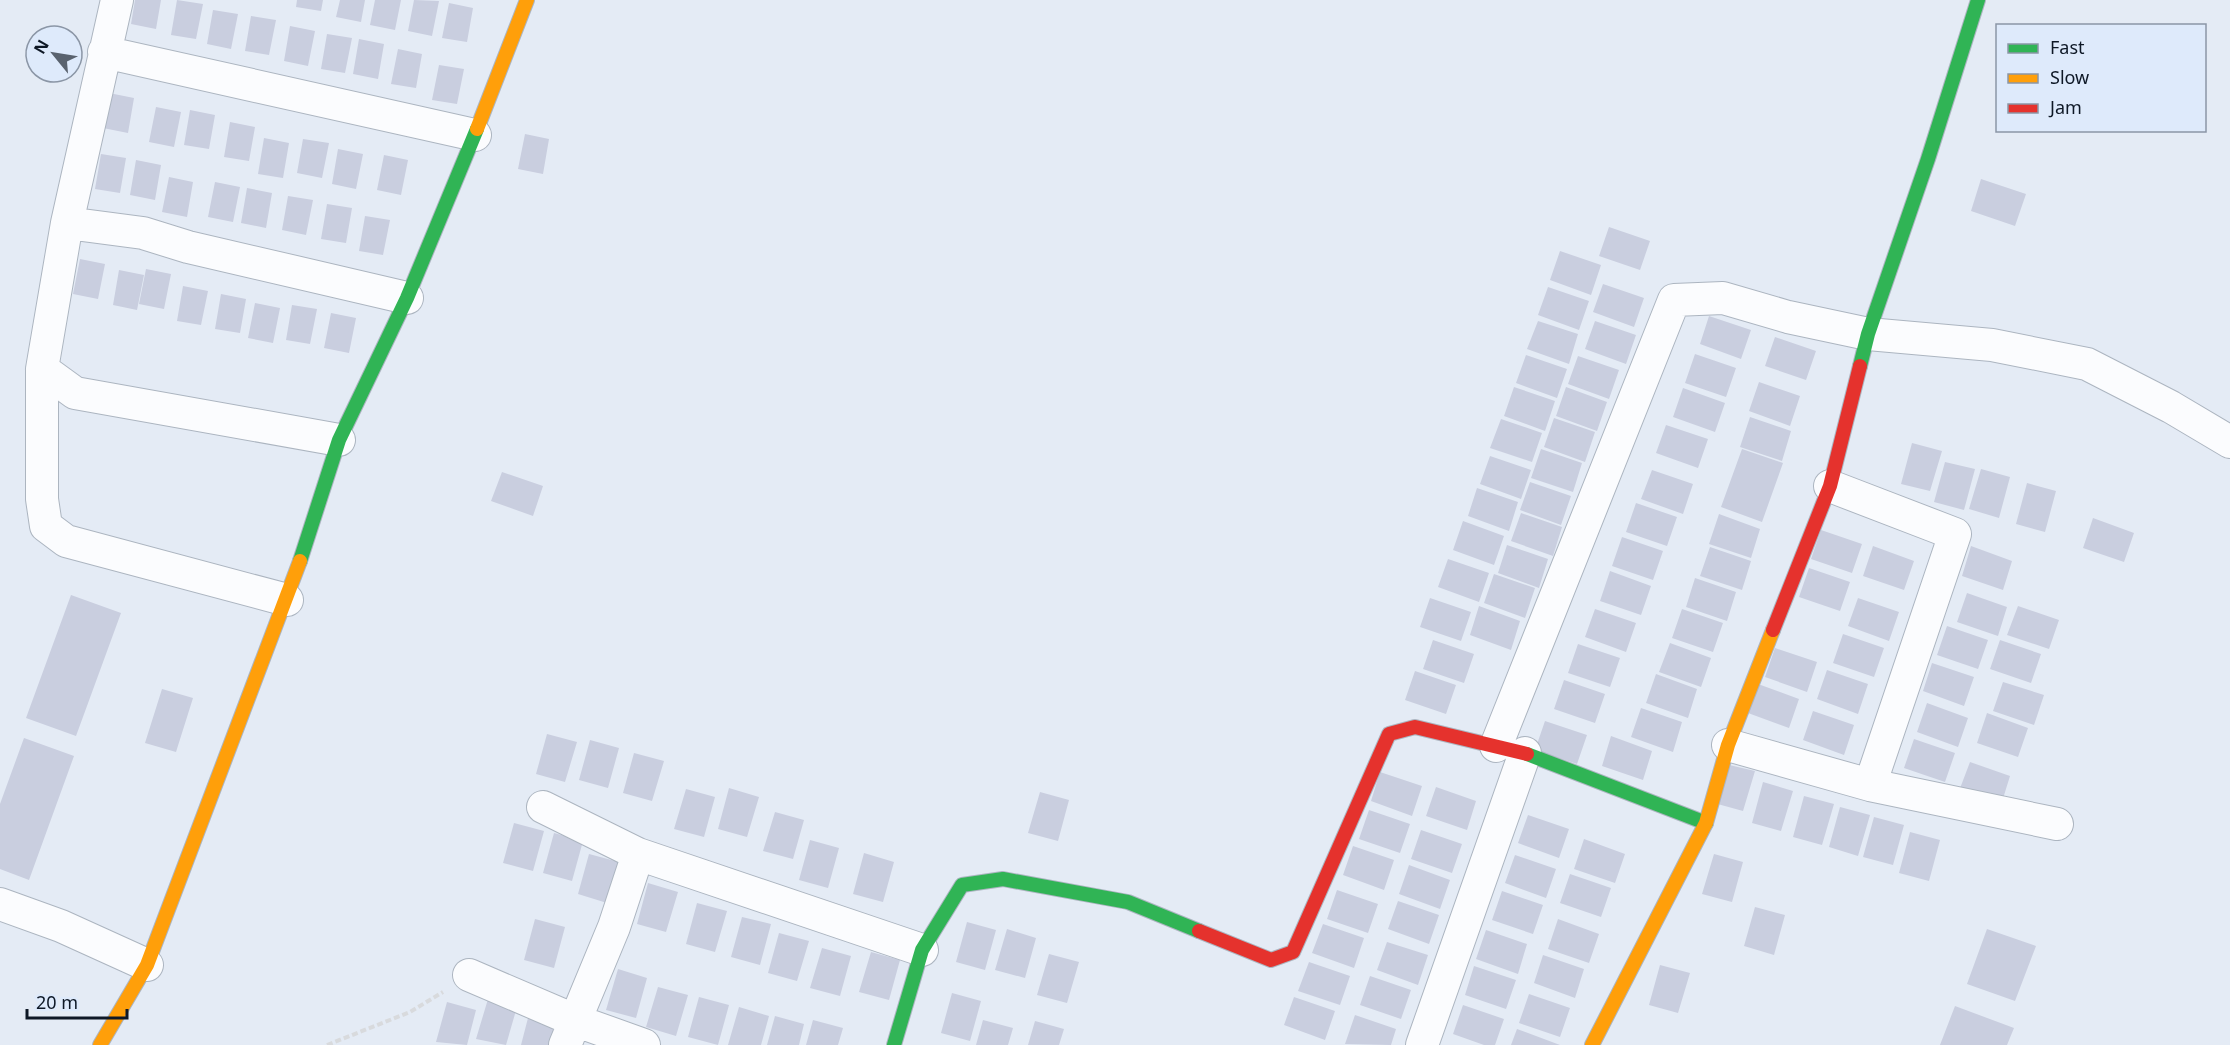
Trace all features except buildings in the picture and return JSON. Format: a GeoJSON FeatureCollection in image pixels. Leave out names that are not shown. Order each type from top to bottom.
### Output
{"type":"FeatureCollection","features":[{"type":"Feature","properties":{"kind":"street"},"geometry":{"type":"LineString","coordinates":[[117,0],[67,223],[42,369],[42,500],[46,526],[66,541],[287,600]]}},
{"type":"Feature","properties":{"kind":"street"},"geometry":{"type":"LineString","coordinates":[[100,1045],[147,965],[287,600],[339,440],[407,298],[475,135],[527,0]]}},
{"type":"Feature","properties":{"kind":"street"},"geometry":{"type":"LineString","coordinates":[[1592,1045],[1706,823],[1728,745],[1830,486],[1868,334],[1928,159],[1978,0]]}},
{"type":"Feature","properties":{"kind":"street"},"geometry":{"type":"LineString","coordinates":[[104,52],[475,135]]}},
{"type":"Feature","properties":{"kind":"street"},"geometry":{"type":"LineString","coordinates":[[67,223],[143,233],[188,247],[407,298]]}},
{"type":"Feature","properties":{"kind":"street"},"geometry":{"type":"LineString","coordinates":[[1422,1045],[1510,750],[1674,300],[1723,298],[1788,317],[1868,334],[1992,345],[2087,364],[2230,442]]}},
{"type":"Feature","properties":{"kind":"street"},"geometry":{"type":"LineString","coordinates":[[42,369],[75,393],[339,440]]}},
{"type":"Feature","properties":{"kind":"street"},"geometry":{"type":"LineString","coordinates":[[1830,486],[1955,534],[1870,785]]}},
{"type":"Feature","properties":{"kind":"street"},"geometry":{"type":"LineString","coordinates":[[894,1045],[922,950],[962,885],[1003,879],[1128,902],[1271,960],[1293,952],[1389,734],[1415,727],[1510,750],[1706,823]]}},
{"type":"Feature","properties":{"kind":"street"},"geometry":{"type":"LineString","coordinates":[[1728,745],[1870,785],[2056,824]]}},
{"type":"Feature","properties":{"kind":"street"},"geometry":{"type":"LineString","coordinates":[[543,807],[638,854],[922,950]]}},
{"type":"Feature","properties":{"kind":"street"},"geometry":{"type":"LineString","coordinates":[[569,1032],[614,927],[638,854]]}},
{"type":"Feature","properties":{"kind":"street"},"geometry":{"type":"LineString","coordinates":[[0,904],[61,926],[147,965]]}},
{"type":"Feature","properties":{"kind":"street"},"geometry":{"type":"LineString","coordinates":[[469,975],[569,1032],[644,1045]]}},
{"type":"Feature","properties":{"kind":"path"},"geometry":{"type":"LineString","coordinates":[[327,1045],[410,1012],[469,975]]}},
{"type":"Feature","properties":{"kind":"traffic: fast"},"geometry":{"type":"LineString","coordinates":[[1860,366],[1868,334],[1928,159],[1978,0]]}},
{"type":"Feature","properties":{"kind":"traffic: fast"},"geometry":{"type":"LineString","coordinates":[[300,561],[339,440],[407,298],[477,129]]}},
{"type":"Feature","properties":{"kind":"traffic: fast"},"geometry":{"type":"LineString","coordinates":[[1527,754],[1706,823]]}},
{"type":"Feature","properties":{"kind":"traffic: fast"},"geometry":{"type":"LineString","coordinates":[[894,1045],[922,950],[962,885],[1003,879],[1128,902],[1199,931]]}},
{"type":"Feature","properties":{"kind":"traffic: slow"},"geometry":{"type":"LineString","coordinates":[[477,129],[527,0]]}},
{"type":"Feature","properties":{"kind":"traffic: slow"},"geometry":{"type":"LineString","coordinates":[[100,1045],[147,965],[300,561]]}},
{"type":"Feature","properties":{"kind":"traffic: slow"},"geometry":{"type":"LineString","coordinates":[[1592,1045],[1706,823],[1728,745],[1773,630]]}},
{"type":"Feature","properties":{"kind":"traffic: jam"},"geometry":{"type":"LineString","coordinates":[[1773,630],[1830,486],[1860,366]]}},
{"type":"Feature","properties":{"kind":"traffic: jam"},"geometry":{"type":"LineString","coordinates":[[1199,931],[1271,960],[1293,952],[1389,734],[1415,727],[1527,754]]}}]}
